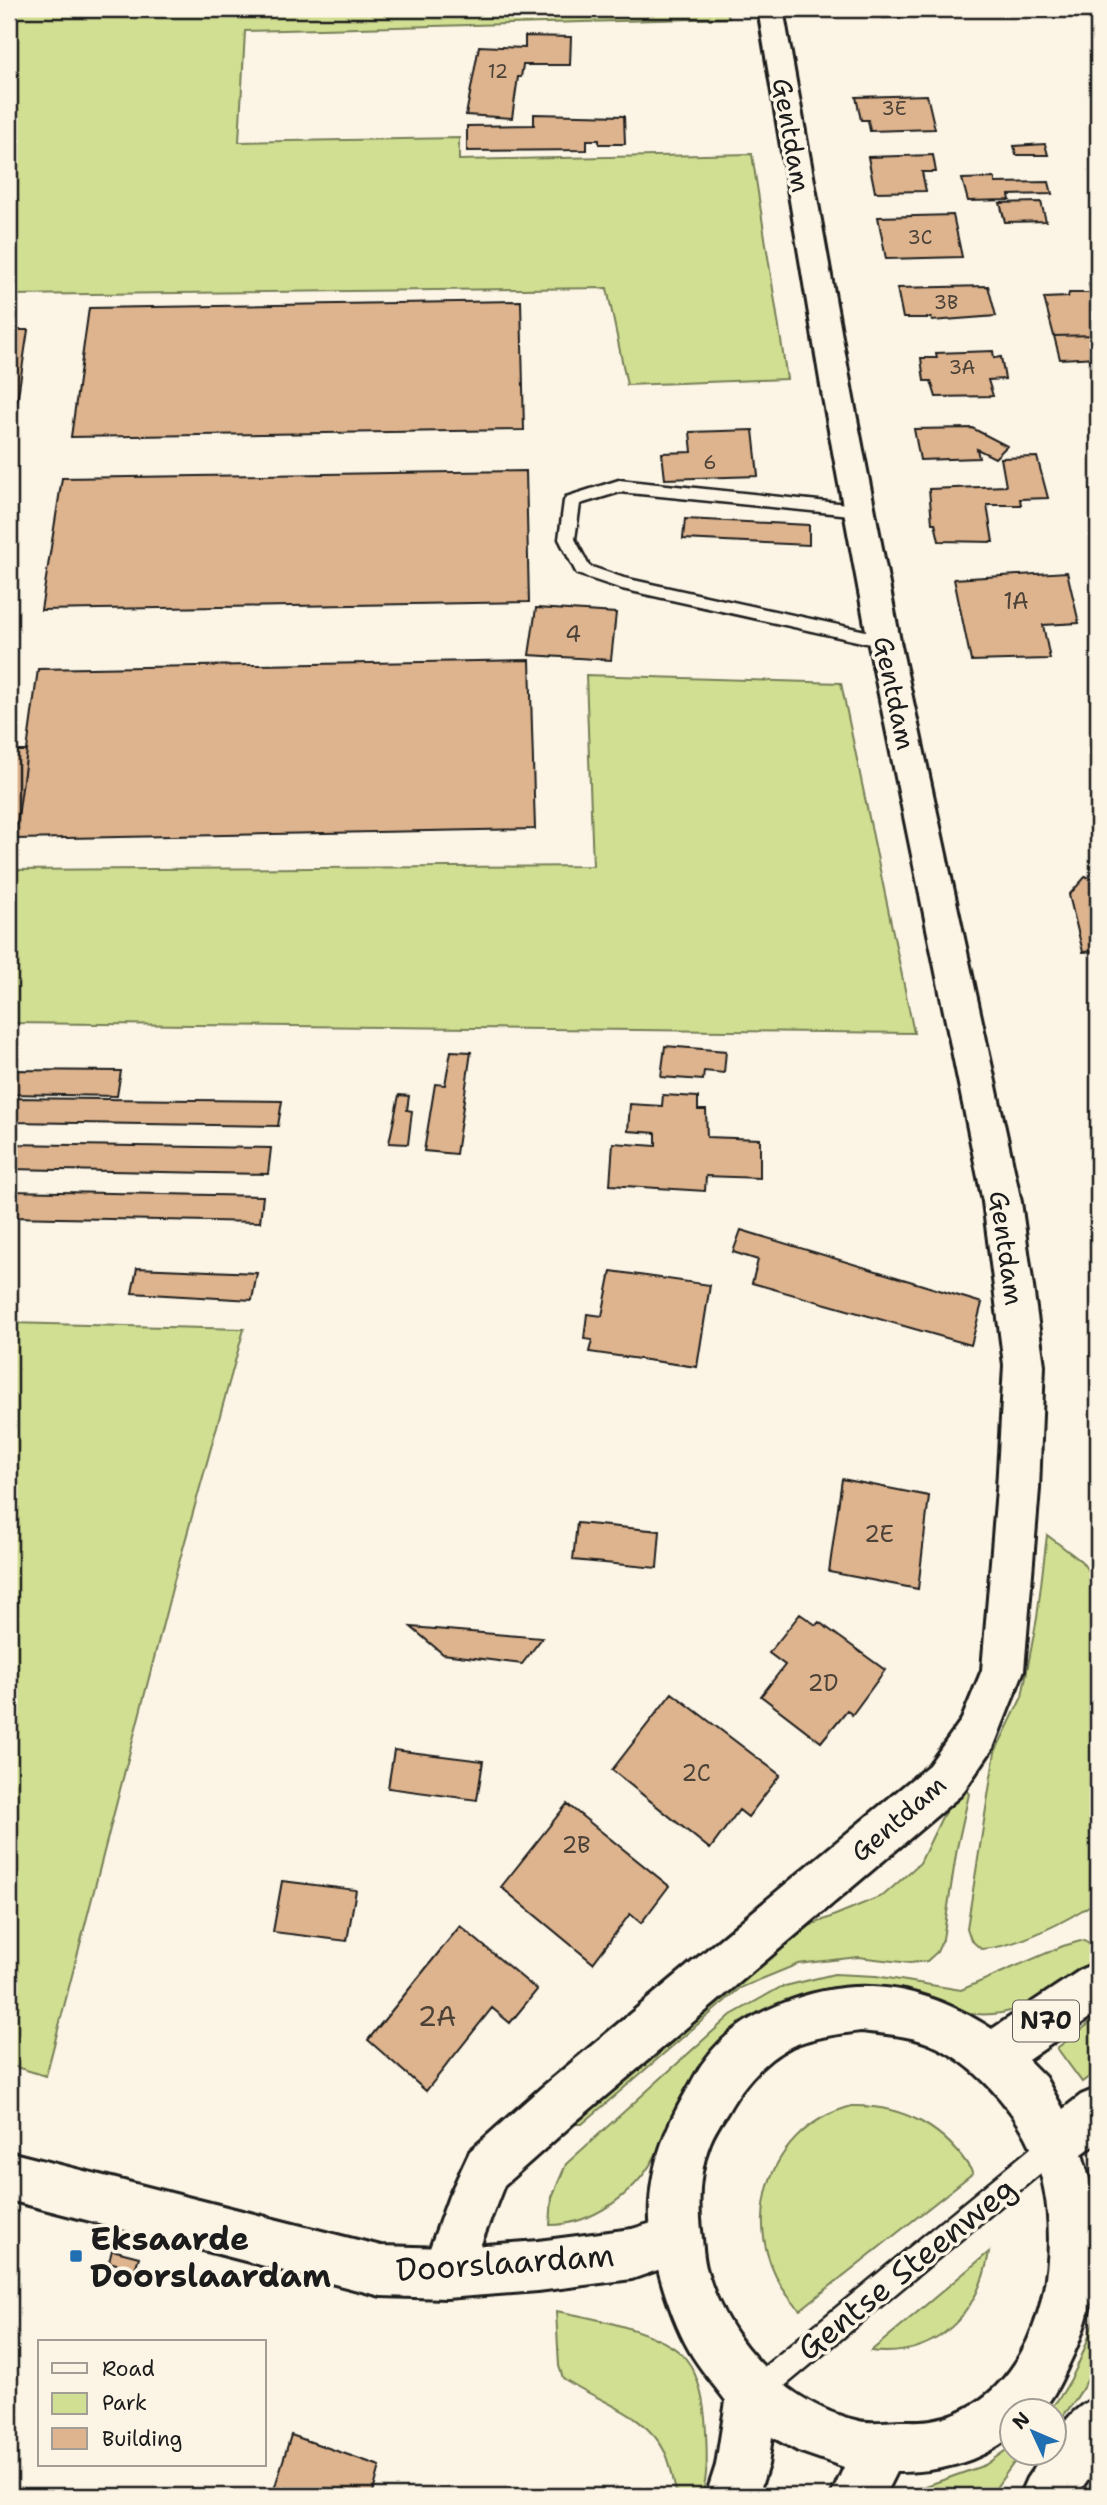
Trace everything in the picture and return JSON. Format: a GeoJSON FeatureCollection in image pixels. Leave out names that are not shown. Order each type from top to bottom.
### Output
{"type":"FeatureCollection","features":[{"type":"Feature","properties":{"kind":"street","name":"Gentdam"},"geometry":{"type":"LineString","coordinates":[[446,2273],[473,2196],[487,2168],[559,2104],[945,1780],[978,1733],[1003,1670],[1018,1489],[1024,1365],[1002,1202],[884,641],[838,398],[770,9]]}},
{"type":"Feature","properties":{"kind":"street","name":"N70"},"geometry":{"type":"LineString","coordinates":[[993,2056],[1098,1985]]}},
{"type":"Feature","properties":{"kind":"street"},"geometry":{"type":"LineString","coordinates":[[860,2008],[906,2012],[951,2029],[993,2056],[1030,2094],[1059,2141],[1077,2194],[1082,2249],[1075,2304],[1055,2354],[1023,2396],[986,2426],[933,2446],[880,2450],[835,2442],[792,2423],[753,2393],[723,2362],[701,2324],[684,2284],[675,2241],[675,2188],[685,2139],[706,2095],[737,2059],[773,2030],[816,2014],[860,2008]]}},
{"type":"Feature","properties":{"kind":"street","name":"Gentse Steenweg"},"geometry":{"type":"LineString","coordinates":[[1059,2141],[1098,2112]]}},
{"type":"Feature","properties":{"kind":"street","name":"Doorslaardam"},"geometry":{"type":"LineString","coordinates":[[9,2176],[381,2271],[446,2273],[632,2254],[675,2241]]}},
{"type":"Feature","properties":{"kind":"street"},"geometry":{"type":"LineString","coordinates":[[732,2496],[742,2465],[753,2393]]}},
{"type":"Feature","properties":{"kind":"street"},"geometry":{"type":"LineString","coordinates":[[1045,2496],[1098,2422]]}},
{"type":"Feature","properties":{"kind":"street"},"geometry":{"type":"LineString","coordinates":[[858,2496],[880,2450]]}},
{"type":"Feature","properties":{"kind":"lane"},"geometry":{"type":"LineString","coordinates":[[861,510],[619,486],[572,501],[567,540],[583,570],[622,583],[884,641]]}},
{"type":"Feature","properties":{"kind":"lane","name":"Gentse Steenweg"},"geometry":{"type":"LineString","coordinates":[[753,2393],[1059,2141]]}},
{"type":"Feature","properties":{"kind":"green space"},"geometry":{"type":"Polygon","coordinates":[[[9,9],[726,9],[729,18],[245,31],[239,142],[459,138],[459,160],[752,154],[787,379],[627,385],[607,288],[9,295],[9,9]]]}},
{"type":"Feature","properties":{"kind":"green space"},"geometry":{"type":"Polygon","coordinates":[[[586,675],[841,683],[914,1033],[9,1023],[9,870],[593,866],[586,675]]]}},
{"type":"Feature","properties":{"kind":"green space"},"geometry":{"type":"Polygon","coordinates":[[[9,1323],[244,1329],[174,1581],[46,2076],[9,2065],[9,1323]]]}},
{"type":"Feature","properties":{"kind":"green space"},"geometry":{"type":"Polygon","coordinates":[[[1047,1535],[1081,1561],[1098,1584],[1098,1900],[1026,1938],[981,1949],[971,1940],[967,1928],[995,1752],[1022,1697],[1037,1618],[1047,1535]]]}},
{"type":"Feature","properties":{"kind":"green space"},"geometry":{"type":"Polygon","coordinates":[[[962,1785],[969,1794],[957,1848],[943,1939],[937,1952],[927,1961],[910,1963],[858,1957],[798,1964],[740,1988],[582,2124],[570,2124],[768,1952],[809,1926],[884,1895],[920,1863],[942,1817],[962,1785]]]}},
{"type":"Feature","properties":{"kind":"green space"},"geometry":{"type":"Polygon","coordinates":[[[1084,1940],[1098,1948],[1098,1958],[1042,2001],[1005,2012],[969,2013],[921,1996],[864,1988],[825,1990],[771,2008],[727,2042],[689,2083],[653,2160],[634,2185],[595,2214],[565,2224],[550,2225],[552,2197],[566,2164],[731,2015],[781,1987],[834,1974],[876,1976],[961,1990],[1063,1946],[1084,1940]]]}},
{"type":"Feature","properties":{"kind":"green space"},"geometry":{"type":"Polygon","coordinates":[[[1098,2017],[1098,2070],[1082,2082],[1057,2048],[1098,2017]]]}},
{"type":"Feature","properties":{"kind":"green space"},"geometry":{"type":"Polygon","coordinates":[[[852,2106],[889,2110],[922,2122],[950,2143],[973,2173],[800,2310],[779,2283],[767,2253],[763,2222],[766,2192],[777,2163],[795,2139],[820,2119],[852,2106]]]}},
{"type":"Feature","properties":{"kind":"green space"},"geometry":{"type":"Polygon","coordinates":[[[989,2252],[976,2294],[965,2312],[951,2327],[935,2339],[916,2347],[895,2352],[871,2351],[989,2252]]]}},
{"type":"Feature","properties":{"kind":"green space"},"geometry":{"type":"Polygon","coordinates":[[[1098,2304],[1098,2354],[1091,2373],[1068,2410],[1068,2396],[1060,2396],[1074,2374],[1098,2304]]]}},
{"type":"Feature","properties":{"kind":"green space"},"geometry":{"type":"Polygon","coordinates":[[[556,2311],[626,2327],[676,2349],[686,2359],[699,2384],[705,2414],[707,2464],[702,2496],[677,2496],[666,2454],[647,2428],[621,2410],[563,2378],[559,2366],[556,2311]]]}},
{"type":"Feature","properties":{"kind":"green space"},"geometry":{"type":"Polygon","coordinates":[[[998,2456],[998,2466],[1012,2466],[990,2496],[906,2496],[912,2491],[985,2465],[998,2456]]]}},
{"type":"Feature","properties":{"kind":"building"},"geometry":{"type":"Polygon","coordinates":[[[881,9],[959,9],[960,14],[883,18],[881,9]]]}},
{"type":"Feature","properties":{"kind":"building"},"geometry":{"type":"Polygon","coordinates":[[[525,36],[571,37],[570,65],[523,65],[521,77],[518,77],[512,118],[466,115],[479,46],[525,48],[525,36]]]}},
{"type":"Feature","properties":{"kind":"building"},"geometry":{"type":"Polygon","coordinates":[[[927,95],[935,129],[870,131],[868,120],[861,120],[856,97],[927,95]]]}},
{"type":"Feature","properties":{"kind":"building"},"geometry":{"type":"Polygon","coordinates":[[[534,114],[624,116],[625,144],[599,144],[599,140],[587,140],[587,150],[467,151],[467,126],[534,125],[534,114]]]}},
{"type":"Feature","properties":{"kind":"building"},"geometry":{"type":"Polygon","coordinates":[[[1045,144],[1048,155],[1016,155],[1014,146],[1045,144]]]}},
{"type":"Feature","properties":{"kind":"building"},"geometry":{"type":"Polygon","coordinates":[[[933,155],[936,172],[922,172],[926,191],[875,192],[868,157],[933,155]]]}},
{"type":"Feature","properties":{"kind":"building"},"geometry":{"type":"Polygon","coordinates":[[[995,178],[995,183],[1049,182],[1052,194],[1009,195],[1010,200],[968,201],[962,179],[995,178]]]}},
{"type":"Feature","properties":{"kind":"building"},"geometry":{"type":"Polygon","coordinates":[[[1041,202],[1046,221],[1005,222],[1000,203],[1041,202]]]}},
{"type":"Feature","properties":{"kind":"building"},"geometry":{"type":"Polygon","coordinates":[[[953,215],[962,257],[886,259],[878,217],[953,215]]]}},
{"type":"Feature","properties":{"kind":"building"},"geometry":{"type":"Polygon","coordinates":[[[1092,274],[1098,274],[1098,335],[1054,336],[1044,298],[1068,297],[1069,293],[1091,293],[1089,284],[1094,284],[1092,274]]]}},
{"type":"Feature","properties":{"kind":"building"},"geometry":{"type":"Polygon","coordinates":[[[988,286],[996,316],[932,321],[931,318],[903,318],[897,288],[988,286]]]}},
{"type":"Feature","properties":{"kind":"building"},"geometry":{"type":"Polygon","coordinates":[[[521,301],[524,430],[71,437],[89,308],[521,301]]]}},
{"type":"Feature","properties":{"kind":"building"},"geometry":{"type":"Polygon","coordinates":[[[9,330],[28,330],[9,455],[9,330]]]}},
{"type":"Feature","properties":{"kind":"building"},"geometry":{"type":"Polygon","coordinates":[[[1098,335],[1098,357],[1060,359],[1054,336],[1098,335]]]}},
{"type":"Feature","properties":{"kind":"building"},"geometry":{"type":"Polygon","coordinates":[[[993,351],[994,358],[1001,357],[1005,379],[988,380],[993,396],[936,397],[931,381],[924,381],[921,358],[937,358],[936,353],[993,351]]]}},
{"type":"Feature","properties":{"kind":"building"},"geometry":{"type":"Polygon","coordinates":[[[972,428],[1007,446],[995,458],[977,449],[979,458],[920,460],[914,429],[972,428]]]}},
{"type":"Feature","properties":{"kind":"building"},"geometry":{"type":"Polygon","coordinates":[[[753,430],[758,476],[665,479],[662,453],[692,452],[690,432],[753,430]]]}},
{"type":"Feature","properties":{"kind":"building"},"geometry":{"type":"Polygon","coordinates":[[[1037,457],[1048,498],[1020,499],[1021,505],[987,505],[993,542],[939,541],[935,523],[932,523],[929,489],[1006,486],[1001,458],[1037,457]]]}},
{"type":"Feature","properties":{"kind":"building"},"geometry":{"type":"Polygon","coordinates":[[[526,471],[529,602],[41,610],[62,478],[526,471]]]}},
{"type":"Feature","properties":{"kind":"building"},"geometry":{"type":"Polygon","coordinates":[[[685,519],[809,525],[809,545],[683,539],[685,519]]]}},
{"type":"Feature","properties":{"kind":"building"},"geometry":{"type":"Polygon","coordinates":[[[1067,572],[1079,623],[1043,625],[1050,659],[971,661],[954,579],[1067,572]]]}},
{"type":"Feature","properties":{"kind":"building"},"geometry":{"type":"Polygon","coordinates":[[[536,608],[616,613],[611,660],[529,655],[536,608]]]}},
{"type":"Feature","properties":{"kind":"building"},"geometry":{"type":"Polygon","coordinates":[[[530,660],[535,829],[15,839],[38,669],[530,660]]]}},
{"type":"Feature","properties":{"kind":"building"},"geometry":{"type":"Polygon","coordinates":[[[9,751],[27,751],[15,839],[9,839],[9,751]]]}},
{"type":"Feature","properties":{"kind":"building"},"geometry":{"type":"Polygon","coordinates":[[[1086,876],[1098,883],[1098,951],[1083,952],[1069,895],[1086,876]]]}},
{"type":"Feature","properties":{"kind":"building"},"geometry":{"type":"Polygon","coordinates":[[[665,1046],[726,1051],[724,1073],[704,1071],[703,1080],[661,1077],[665,1046]]]}},
{"type":"Feature","properties":{"kind":"building"},"geometry":{"type":"Polygon","coordinates":[[[451,1051],[471,1052],[456,1154],[424,1151],[435,1084],[445,1085],[451,1051]]]}},
{"type":"Feature","properties":{"kind":"building"},"geometry":{"type":"Polygon","coordinates":[[[9,1070],[121,1071],[117,1096],[9,1094],[9,1070]]]}},
{"type":"Feature","properties":{"kind":"building"},"geometry":{"type":"Polygon","coordinates":[[[399,1095],[409,1096],[407,1110],[412,1111],[408,1144],[389,1143],[399,1095]]]}},
{"type":"Feature","properties":{"kind":"building"},"geometry":{"type":"Polygon","coordinates":[[[663,1095],[698,1097],[698,1110],[706,1110],[707,1137],[760,1139],[760,1178],[706,1176],[705,1191],[610,1185],[613,1143],[656,1146],[656,1133],[628,1131],[630,1104],[662,1106],[663,1095]]]}},
{"type":"Feature","properties":{"kind":"building"},"geometry":{"type":"Polygon","coordinates":[[[9,1098],[282,1101],[278,1126],[9,1122],[9,1098]]]}},
{"type":"Feature","properties":{"kind":"building"},"geometry":{"type":"Polygon","coordinates":[[[9,1144],[271,1148],[268,1174],[9,1169],[9,1144]]]}},
{"type":"Feature","properties":{"kind":"building"},"geometry":{"type":"Polygon","coordinates":[[[9,1191],[263,1196],[260,1222],[9,1217],[9,1191]]]}},
{"type":"Feature","properties":{"kind":"building"},"geometry":{"type":"Polygon","coordinates":[[[741,1230],[982,1303],[971,1345],[752,1283],[758,1260],[733,1252],[741,1230]]]}},
{"type":"Feature","properties":{"kind":"building"},"geometry":{"type":"Polygon","coordinates":[[[137,1268],[257,1273],[252,1300],[132,1293],[137,1268]]]}},
{"type":"Feature","properties":{"kind":"building"},"geometry":{"type":"Polygon","coordinates":[[[611,1271],[710,1285],[697,1367],[589,1352],[592,1340],[584,1339],[587,1314],[602,1316],[611,1271]]]}},
{"type":"Feature","properties":{"kind":"building"},"geometry":{"type":"Polygon","coordinates":[[[842,1479],[929,1496],[918,1589],[829,1572],[842,1479]]]}},
{"type":"Feature","properties":{"kind":"building"},"geometry":{"type":"Polygon","coordinates":[[[577,1523],[660,1531],[657,1568],[573,1560],[577,1523]]]}},
{"type":"Feature","properties":{"kind":"building"},"geometry":{"type":"Polygon","coordinates":[[[800,1614],[816,1625],[819,1622],[885,1670],[852,1715],[847,1710],[821,1742],[761,1696],[785,1665],[769,1653],[800,1614]]]}},
{"type":"Feature","properties":{"kind":"building"},"geometry":{"type":"Polygon","coordinates":[[[411,1627],[542,1638],[522,1664],[443,1654],[411,1627]]]}},
{"type":"Feature","properties":{"kind":"building"},"geometry":{"type":"Polygon","coordinates":[[[672,1693],[780,1775],[748,1817],[739,1810],[710,1849],[612,1770],[672,1693]]]}},
{"type":"Feature","properties":{"kind":"building"},"geometry":{"type":"Polygon","coordinates":[[[394,1750],[483,1761],[477,1800],[388,1788],[394,1750]]]}},
{"type":"Feature","properties":{"kind":"building"},"geometry":{"type":"Polygon","coordinates":[[[567,1804],[669,1886],[641,1923],[630,1914],[593,1963],[501,1887],[567,1804]]]}},
{"type":"Feature","properties":{"kind":"building"},"geometry":{"type":"Polygon","coordinates":[[[282,1881],[356,1890],[347,1941],[273,1932],[282,1881]]]}},
{"type":"Feature","properties":{"kind":"building"},"geometry":{"type":"Polygon","coordinates":[[[460,1926],[537,1990],[510,2023],[492,2008],[426,2091],[368,2040],[460,1926]]]}},
{"type":"Feature","properties":{"kind":"building"},"geometry":{"type":"Polygon","coordinates":[[[112,2250],[139,2257],[135,2269],[109,2262],[112,2250]]]}},
{"type":"Feature","properties":{"kind":"building"},"geometry":{"type":"Polygon","coordinates":[[[291,2435],[380,2466],[372,2496],[272,2496],[291,2435]]]}},
{"type":"Feature","properties":{"kind":"place","name":"Eksaarde Doorslaardam"},"geometry":{"type":"Point","coordinates":[76,2256]}}]}
